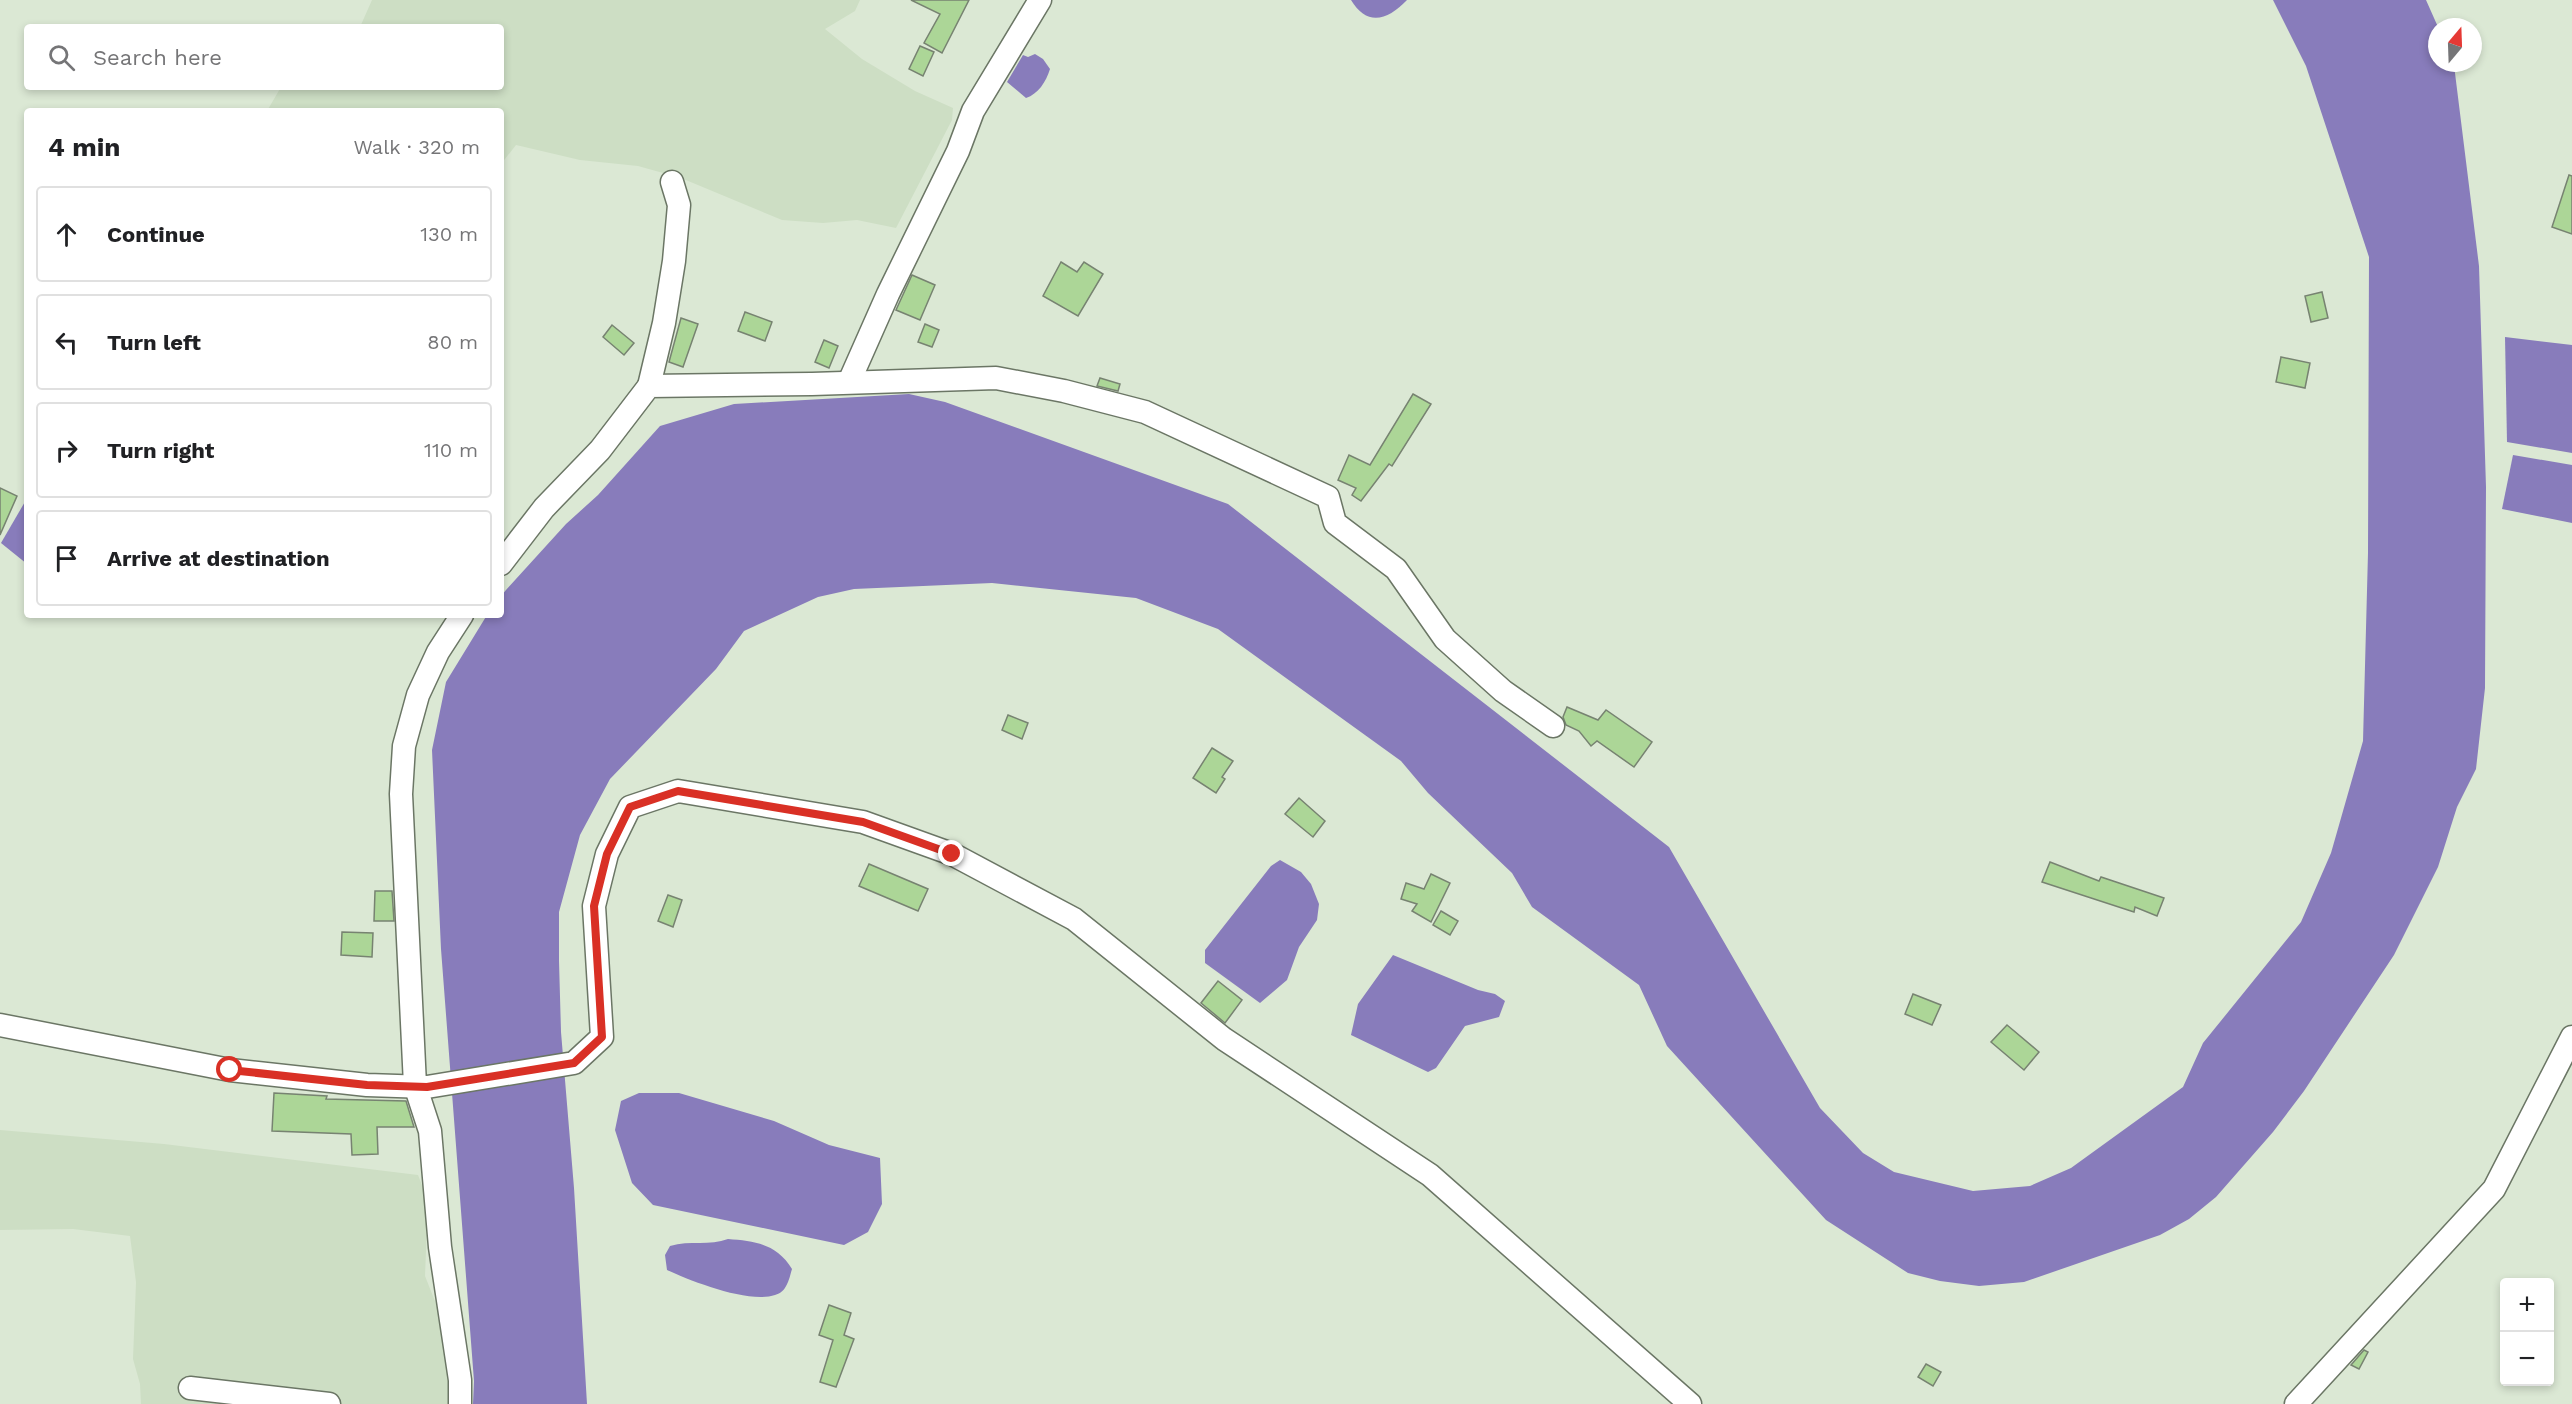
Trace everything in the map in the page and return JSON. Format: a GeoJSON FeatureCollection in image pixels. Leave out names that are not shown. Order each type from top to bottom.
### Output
{"type":"FeatureCollection","features":[{"type":"Feature","properties":{"kind":"street"},"geometry":{"type":"LineString","coordinates":[[849,382],[888,294],[958,151],[973,111],[1040,0]]}},
{"type":"Feature","properties":{"kind":"street"},"geometry":{"type":"LineString","coordinates":[[504,560],[544,508],[600,450],[649,386],[664,323],[674,261],[679,205],[672,182]]}},
{"type":"Feature","properties":{"kind":"street"},"geometry":{"type":"LineString","coordinates":[[649,386],[996,378],[1064,391],[1145,412],[1328,497],[1335,523],[1396,569],[1444,639],[1503,691],[1553,726]]}},
{"type":"Feature","properties":{"kind":"street"},"geometry":{"type":"LineString","coordinates":[[460,618],[438,652],[418,695],[404,746],[401,794],[421,1086],[430,1131],[440,1248],[460,1380],[460,1404]]}},
{"type":"Feature","properties":{"kind":"street"},"geometry":{"type":"LineString","coordinates":[[0,1025],[230,1070],[367,1085],[421,1086],[574,1063],[602,1037],[594,906],[607,854],[630,807],[678,791],[863,822],[952,854],[1074,919],[1224,1039],[1430,1174],[1690,1404]]}},
{"type":"Feature","properties":{"kind":"street"},"geometry":{"type":"LineString","coordinates":[[2296,1404],[2494,1189],[2572,1037]]}},
{"type":"Feature","properties":{"kind":"street"},"geometry":{"type":"LineString","coordinates":[[190,1388],[329,1404]]}},
{"type":"Feature","properties":{"kind":"shaded area"},"geometry":{"type":"Polygon","coordinates":[[[372,0],[860,0],[855,11],[825,29],[862,59],[915,91],[953,108],[952,120],[896,228],[857,220],[823,223],[782,220],[681,178],[638,166],[580,160],[516,145],[504,160],[504,108],[269,108],[279,90],[504,90],[504,24],[361,24],[372,0]]]}},
{"type":"Feature","properties":{"kind":"shaded area"},"geometry":{"type":"Polygon","coordinates":[[[1351,0],[1407,0],[1392,12],[1378,18],[1364,14],[1351,0]]]}},
{"type":"Feature","properties":{"kind":"shaded area"},"geometry":{"type":"Polygon","coordinates":[[[2273,0],[2426,0],[2434,18],[2428,18],[2428,72],[2455,72],[2479,266],[2486,487],[2485,688],[2476,769],[2457,807],[2438,867],[2394,955],[2304,1091],[2273,1132],[2216,1197],[2189,1219],[2160,1235],[2024,1282],[1979,1286],[1940,1281],[1908,1273],[1826,1220],[1667,1046],[1639,985],[1532,907],[1512,873],[1428,793],[1401,761],[1218,629],[1136,598],[992,583],[854,589],[818,597],[744,631],[716,669],[610,779],[580,835],[559,912],[559,961],[561,1032],[574,1188],[587,1404],[473,1404],[474,1381],[441,949],[432,750],[446,682],[485,618],[504,618],[504,592],[566,524],[598,495],[660,426],[734,404],[909,394],[945,402],[1228,504],[1669,847],[1820,1108],[1863,1153],[1894,1172],[1973,1191],[2030,1186],[2071,1168],[2183,1087],[2203,1043],[2301,922],[2331,853],[2363,741],[2368,553],[2369,257],[2306,66],[2273,0]]]}},
{"type":"Feature","properties":{"kind":"shaded area"},"geometry":{"type":"Polygon","coordinates":[[[1035,54],[1043,59],[1050,69],[1041,87],[1026,98],[1007,82],[1023,55],[1028,57],[1035,54]]]}},
{"type":"Feature","properties":{"kind":"shaded area"},"geometry":{"type":"Polygon","coordinates":[[[2505,337],[2572,345],[2572,453],[2507,442],[2505,337]]]}},
{"type":"Feature","properties":{"kind":"shaded area"},"geometry":{"type":"Polygon","coordinates":[[[2513,455],[2572,465],[2572,523],[2502,509],[2513,455]]]}},
{"type":"Feature","properties":{"kind":"shaded area"},"geometry":{"type":"Polygon","coordinates":[[[24,503],[24,562],[1,543],[24,503]]]}},
{"type":"Feature","properties":{"kind":"shaded area"},"geometry":{"type":"Polygon","coordinates":[[[1280,860],[1301,872],[1311,884],[1319,904],[1317,920],[1299,947],[1287,980],[1260,1003],[1205,963],[1205,950],[1271,866],[1280,860]]]}},
{"type":"Feature","properties":{"kind":"shaded area"},"geometry":{"type":"Polygon","coordinates":[[[1393,955],[1478,990],[1495,994],[1505,1001],[1499,1017],[1465,1026],[1436,1068],[1428,1072],[1351,1035],[1358,1004],[1393,955]]]}},
{"type":"Feature","properties":{"kind":"shaded area"},"geometry":{"type":"Polygon","coordinates":[[[639,1093],[679,1093],[774,1121],[829,1145],[880,1158],[882,1204],[868,1232],[844,1245],[653,1205],[632,1183],[615,1130],[621,1101],[639,1093]]]}},
{"type":"Feature","properties":{"kind":"shaded area"},"geometry":{"type":"Polygon","coordinates":[[[0,1130],[164,1144],[418,1175],[428,1200],[425,1276],[442,1319],[453,1404],[141,1404],[140,1384],[133,1359],[136,1282],[130,1236],[73,1229],[0,1230],[0,1130]]]}},
{"type":"Feature","properties":{"kind":"shaded area"},"geometry":{"type":"Polygon","coordinates":[[[728,1239],[764,1245],[779,1254],[792,1269],[787,1285],[782,1291],[764,1297],[736,1294],[690,1280],[667,1270],[665,1255],[670,1246],[728,1239]]]}},
{"type":"Feature","properties":{"kind":"building"},"geometry":{"type":"Polygon","coordinates":[[[911,0],[969,0],[942,53],[924,43],[940,14],[911,0]]]}},
{"type":"Feature","properties":{"kind":"building"},"geometry":{"type":"Polygon","coordinates":[[[920,46],[934,52],[923,76],[909,69],[920,46]]]}},
{"type":"Feature","properties":{"kind":"building"},"geometry":{"type":"Polygon","coordinates":[[[2569,175],[2572,176],[2572,234],[2552,227],[2569,175]]]}},
{"type":"Feature","properties":{"kind":"building"},"geometry":{"type":"Polygon","coordinates":[[[1061,262],[1077,272],[1084,262],[1103,274],[1078,316],[1043,296],[1061,262]]]}},
{"type":"Feature","properties":{"kind":"building"},"geometry":{"type":"Polygon","coordinates":[[[912,275],[935,285],[920,320],[896,310],[912,275]]]}},
{"type":"Feature","properties":{"kind":"building"},"geometry":{"type":"Polygon","coordinates":[[[2322,292],[2328,318],[2311,322],[2305,296],[2322,292]]]}},
{"type":"Feature","properties":{"kind":"building"},"geometry":{"type":"Polygon","coordinates":[[[745,312],[772,322],[765,341],[738,331],[745,312]]]}},
{"type":"Feature","properties":{"kind":"building"},"geometry":{"type":"Polygon","coordinates":[[[681,318],[698,324],[683,367],[669,362],[681,318]]]}},
{"type":"Feature","properties":{"kind":"building"},"geometry":{"type":"Polygon","coordinates":[[[925,324],[939,330],[932,347],[918,342],[925,324]]]}},
{"type":"Feature","properties":{"kind":"building"},"geometry":{"type":"Polygon","coordinates":[[[612,325],[634,343],[624,355],[603,337],[612,325]]]}},
{"type":"Feature","properties":{"kind":"building"},"geometry":{"type":"Polygon","coordinates":[[[824,340],[838,346],[829,368],[815,362],[824,340]]]}},
{"type":"Feature","properties":{"kind":"building"},"geometry":{"type":"Polygon","coordinates":[[[2281,357],[2310,363],[2305,388],[2276,382],[2281,357]]]}},
{"type":"Feature","properties":{"kind":"building"},"geometry":{"type":"Polygon","coordinates":[[[1100,378],[1120,384],[1118,391],[1097,386],[1100,378]]]}},
{"type":"Feature","properties":{"kind":"building"},"geometry":{"type":"Polygon","coordinates":[[[1413,394],[1431,404],[1392,466],[1389,464],[1361,501],[1352,495],[1356,488],[1338,480],[1349,455],[1370,465],[1413,394]]]}},
{"type":"Feature","properties":{"kind":"building"},"geometry":{"type":"Polygon","coordinates":[[[0,488],[17,496],[0,535],[0,488]]]}},
{"type":"Feature","properties":{"kind":"building"},"geometry":{"type":"Polygon","coordinates":[[[1567,707],[1598,720],[1606,710],[1652,742],[1634,767],[1597,741],[1591,746],[1579,731],[1566,725],[1563,717],[1567,707]]]}},
{"type":"Feature","properties":{"kind":"building"},"geometry":{"type":"Polygon","coordinates":[[[1008,715],[1028,723],[1022,739],[1002,730],[1008,715]]]}},
{"type":"Feature","properties":{"kind":"building"},"geometry":{"type":"Polygon","coordinates":[[[1212,748],[1233,761],[1222,777],[1225,779],[1216,793],[1193,778],[1212,748]]]}},
{"type":"Feature","properties":{"kind":"building"},"geometry":{"type":"Polygon","coordinates":[[[1299,798],[1325,821],[1313,837],[1285,814],[1299,798]]]}},
{"type":"Feature","properties":{"kind":"building"},"geometry":{"type":"Polygon","coordinates":[[[2050,862],[2099,881],[2101,877],[2164,898],[2157,916],[2135,907],[2134,912],[2042,882],[2050,862]]]}},
{"type":"Feature","properties":{"kind":"building"},"geometry":{"type":"Polygon","coordinates":[[[869,864],[928,889],[918,911],[859,886],[869,864]]]}},
{"type":"Feature","properties":{"kind":"building"},"geometry":{"type":"Polygon","coordinates":[[[1431,874],[1450,883],[1431,922],[1412,911],[1417,904],[1401,899],[1406,883],[1424,889],[1431,874]]]}},
{"type":"Feature","properties":{"kind":"building"},"geometry":{"type":"Polygon","coordinates":[[[375,891],[392,891],[394,921],[374,921],[375,891]]]}},
{"type":"Feature","properties":{"kind":"building"},"geometry":{"type":"Polygon","coordinates":[[[668,895],[682,900],[673,927],[658,921],[668,895]]]}},
{"type":"Feature","properties":{"kind":"building"},"geometry":{"type":"Polygon","coordinates":[[[1441,911],[1458,921],[1450,935],[1433,925],[1441,911]]]}},
{"type":"Feature","properties":{"kind":"building"},"geometry":{"type":"Polygon","coordinates":[[[342,932],[373,933],[372,957],[341,955],[342,932]]]}},
{"type":"Feature","properties":{"kind":"building"},"geometry":{"type":"Polygon","coordinates":[[[1218,981],[1242,1000],[1225,1023],[1201,1003],[1218,981]]]}},
{"type":"Feature","properties":{"kind":"building"},"geometry":{"type":"Polygon","coordinates":[[[1913,994],[1941,1005],[1932,1025],[1905,1014],[1913,994]]]}},
{"type":"Feature","properties":{"kind":"building"},"geometry":{"type":"Polygon","coordinates":[[[2007,1025],[2039,1052],[2024,1070],[1991,1042],[2007,1025]]]}},
{"type":"Feature","properties":{"kind":"building"},"geometry":{"type":"Polygon","coordinates":[[[274,1093],[327,1096],[326,1099],[406,1101],[414,1127],[377,1127],[378,1154],[352,1155],[351,1134],[272,1131],[274,1093]]]}},
{"type":"Feature","properties":{"kind":"building"},"geometry":{"type":"Polygon","coordinates":[[[829,1305],[851,1313],[844,1335],[854,1339],[836,1387],[820,1382],[833,1340],[819,1335],[829,1305]]]}},
{"type":"Feature","properties":{"kind":"building"},"geometry":{"type":"Polygon","coordinates":[[[2364,1350],[2368,1352],[2359,1369],[2351,1365],[2364,1350]]]}},
{"type":"Feature","properties":{"kind":"building"},"geometry":{"type":"Polygon","coordinates":[[[1926,1364],[1941,1372],[1933,1386],[1918,1377],[1926,1364]]]}},
{"type":"Feature","properties":{"kind":"route"},"geometry":{"type":"LineString","coordinates":[[230,1070],[367,1085],[427,1087],[574,1063],[602,1037],[594,906],[607,854],[630,807],[678,791],[863,822],[952,854]]}}]}
